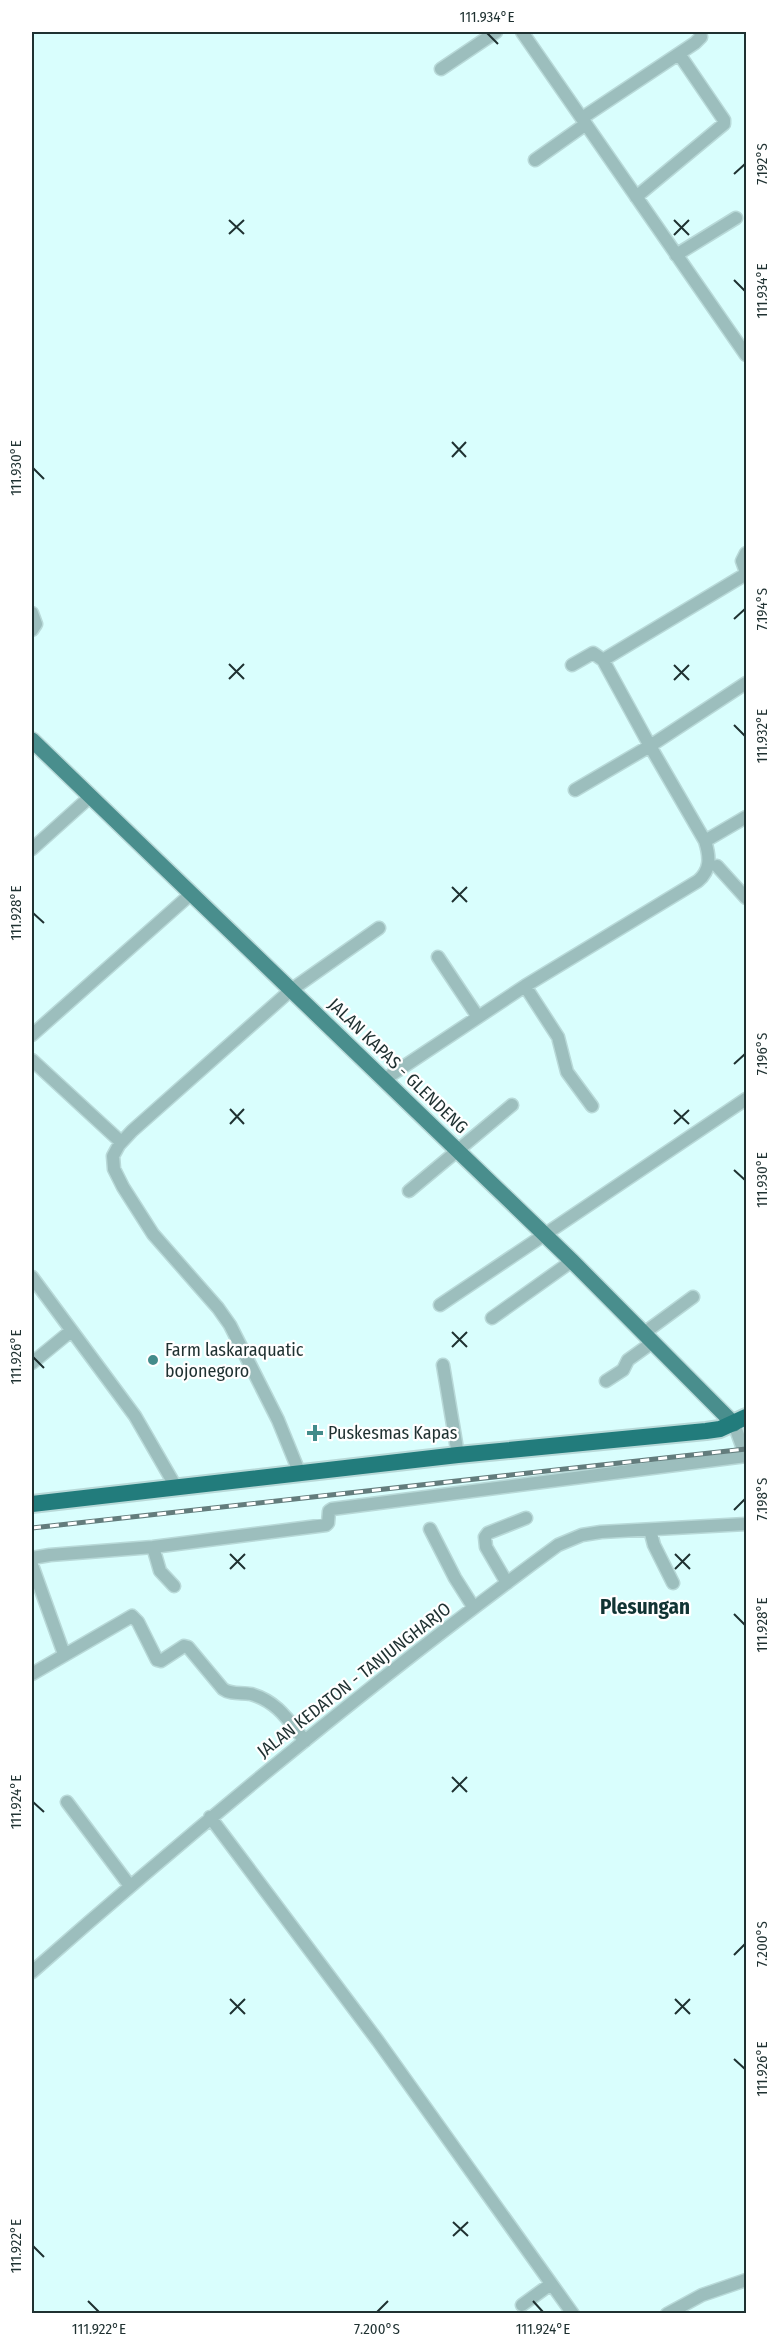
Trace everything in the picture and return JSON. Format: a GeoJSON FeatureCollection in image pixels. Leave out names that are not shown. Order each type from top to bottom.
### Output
{"type":"FeatureCollection","features":[{"type":"Feature","properties":{"kind":"highway"},"geometry":{"type":"LineString","coordinates":[[32,1504],[458,1455],[706,1431],[740,1420]]}},
{"type":"Feature","properties":{"kind":"main road","name":"JALAN KAPAS - GLENDENG"},"geometry":{"type":"LineString","coordinates":[[32,740],[385,1079],[648,1337],[740,1420]]}},
{"type":"Feature","properties":{"kind":"street"},"geometry":{"type":"LineString","coordinates":[[441,69],[496,32]]}},
{"type":"Feature","properties":{"kind":"street"},"geometry":{"type":"LineString","coordinates":[[522,32],[747,355]]}},
{"type":"Feature","properties":{"kind":"street"},"geometry":{"type":"LineString","coordinates":[[535,160],[644,75],[699,39],[702,36],[700,32]]}},
{"type":"Feature","properties":{"kind":"street"},"geometry":{"type":"LineString","coordinates":[[636,197],[724,124],[724,120],[679,54]]}},
{"type":"Feature","properties":{"kind":"street"},"geometry":{"type":"LineString","coordinates":[[676,255],[736,218]]}},
{"type":"Feature","properties":{"kind":"street"},"geometry":{"type":"LineString","coordinates":[[603,660],[747,573],[742,562],[747,553]]}},
{"type":"Feature","properties":{"kind":"street"},"geometry":{"type":"LineString","coordinates":[[32,613],[36,624],[32,630]]}},
{"type":"Feature","properties":{"kind":"street"},"geometry":{"type":"LineString","coordinates":[[572,665],[593,653],[603,660],[717,866],[747,898]]}},
{"type":"Feature","properties":{"kind":"street"},"geometry":{"type":"LineString","coordinates":[[575,790],[650,746],[747,683]]}},
{"type":"Feature","properties":{"kind":"street"},"geometry":{"type":"LineString","coordinates":[[32,849],[91,796]]}},
{"type":"Feature","properties":{"kind":"street"},"geometry":{"type":"LineString","coordinates":[[706,846],[747,817]]}},
{"type":"Feature","properties":{"kind":"street"},"geometry":{"type":"LineString","coordinates":[[704,876],[709,861],[706,846]]}},
{"type":"Feature","properties":{"kind":"street"},"geometry":{"type":"LineString","coordinates":[[385,1079],[525,986],[714,872],[717,866]]}},
{"type":"Feature","properties":{"kind":"street"},"geometry":{"type":"LineString","coordinates":[[32,1035],[191,894]]}},
{"type":"Feature","properties":{"kind":"street"},"geometry":{"type":"LineString","coordinates":[[300,1474],[273,1410],[230,1326],[212,1300],[166,1251],[123,1187],[114,1169],[113,1160],[115,1151],[121,1142],[291,990],[380,928]]}},
{"type":"Feature","properties":{"kind":"street"},"geometry":{"type":"LineString","coordinates":[[438,957],[478,1017]]}},
{"type":"Feature","properties":{"kind":"street"},"geometry":{"type":"LineString","coordinates":[[525,986],[558,1037],[567,1072],[591,1106]]}},
{"type":"Feature","properties":{"kind":"street"},"geometry":{"type":"LineString","coordinates":[[32,1060],[121,1142]]}},
{"type":"Feature","properties":{"kind":"street"},"geometry":{"type":"LineString","coordinates":[[440,1305],[545,1236],[642,1167],[747,1099]]}},
{"type":"Feature","properties":{"kind":"street"},"geometry":{"type":"LineString","coordinates":[[409,1191],[512,1105]]}},
{"type":"Feature","properties":{"kind":"street"},"geometry":{"type":"LineString","coordinates":[[492,1318],[572,1261]]}},
{"type":"Feature","properties":{"kind":"street"},"geometry":{"type":"LineString","coordinates":[[32,1277],[147,1434],[176,1487]]}},
{"type":"Feature","properties":{"kind":"street"},"geometry":{"type":"LineString","coordinates":[[606,1381],[623,1370],[628,1360],[648,1337],[693,1297]]}},
{"type":"Feature","properties":{"kind":"street"},"geometry":{"type":"LineString","coordinates":[[32,1363],[71,1331]]}},
{"type":"Feature","properties":{"kind":"street"},"geometry":{"type":"LineString","coordinates":[[443,1365],[458,1455]]}},
{"type":"Feature","properties":{"kind":"street"},"geometry":{"type":"LineString","coordinates":[[32,1558],[153,1547],[326,1525],[329,1511],[332,1509],[746,1456],[740,1420]]}},
{"type":"Feature","properties":{"kind":"street"},"geometry":{"type":"LineString","coordinates":[[507,1583],[486,1547],[485,1537],[488,1533],[526,1518]]}},
{"type":"Feature","properties":{"kind":"street","name":"JALAN KEDATON - TANJUNGHARJO"},"geometry":{"type":"LineString","coordinates":[[32,1972],[210,1817],[474,1608],[558,1545],[582,1535],[601,1532],[747,1524]]}},
{"type":"Feature","properties":{"kind":"street"},"geometry":{"type":"LineString","coordinates":[[430,1529],[455,1578],[474,1608]]}},
{"type":"Feature","properties":{"kind":"street"},"geometry":{"type":"LineString","coordinates":[[650,1530],[654,1545],[673,1583]]}},
{"type":"Feature","properties":{"kind":"street"},"geometry":{"type":"LineString","coordinates":[[153,1547],[160,1571],[174,1586]]}},
{"type":"Feature","properties":{"kind":"street"},"geometry":{"type":"LineString","coordinates":[[32,1565],[64,1654]]}},
{"type":"Feature","properties":{"kind":"street"},"geometry":{"type":"LineString","coordinates":[[32,1674],[132,1616],[137,1620],[158,1660],[161,1661],[184,1646],[188,1647],[223,1689],[227,1692],[249,1694],[276,1705],[305,1741]]}},
{"type":"Feature","properties":{"kind":"street"},"geometry":{"type":"LineString","coordinates":[[67,1802],[130,1886]]}},
{"type":"Feature","properties":{"kind":"street"},"geometry":{"type":"LineString","coordinates":[[210,1817],[378,2041],[573,2313]]}},
{"type":"Feature","properties":{"kind":"street"},"geometry":{"type":"LineString","coordinates":[[667,2313],[702,2295],[747,2280]]}},
{"type":"Feature","properties":{"kind":"street"},"geometry":{"type":"LineString","coordinates":[[522,2305],[551,2284]]}},
{"type":"Feature","properties":{"kind":"railway"},"geometry":{"type":"LineString","coordinates":[[32,1528],[746,1449]]}},
{"type":"Feature","properties":{"kind":"place","name":"Farm laskaraquatic bojonegoro"},"geometry":{"type":"Point","coordinates":[153,1360]}},
{"type":"Feature","properties":{"kind":"place","name":"Puskesmas Kapas"},"geometry":{"type":"Point","coordinates":[315,1433]}},
{"type":"Feature","properties":{"kind":"district","name":"Plesungan"},"geometry":{"type":"Point","coordinates":[645,1607]}}]}
